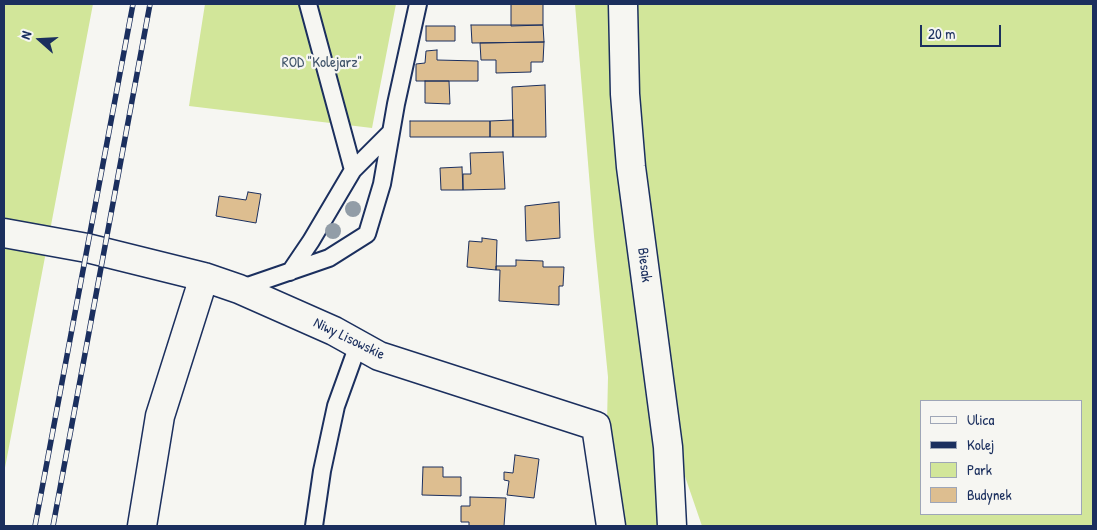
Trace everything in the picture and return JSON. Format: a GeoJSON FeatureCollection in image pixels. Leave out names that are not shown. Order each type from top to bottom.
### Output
{"type":"FeatureCollection","features":[{"type":"Feature","properties":{"kind":"street","name":"Biesak"},"geometry":{"type":"LineString","coordinates":[[623,4],[625,94],[630,158],[668,447],[672,526]]}},
{"type":"Feature","properties":{"kind":"street","name":"Niwy Lisowskie"},"geometry":{"type":"LineString","coordinates":[[4,232],[87,248],[204,277],[334,331],[379,356],[596,426],[611,526]]}},
{"type":"Feature","properties":{"kind":"street"},"geometry":{"type":"LineString","coordinates":[[142,526],[160,416],[204,277]]}},
{"type":"Feature","properties":{"kind":"lane"},"geometry":{"type":"LineString","coordinates":[[308,4],[352,170]]}},
{"type":"Feature","properties":{"kind":"lane"},"geometry":{"type":"LineString","coordinates":[[239,290],[329,258],[367,234],[382,184],[418,4]]}},
{"type":"Feature","properties":{"kind":"lane"},"geometry":{"type":"LineString","coordinates":[[290,272],[311,241],[352,170],[391,132]]}},
{"type":"Feature","properties":{"kind":"lane"},"geometry":{"type":"LineString","coordinates":[[314,526],[322,471],[336,406],[358,345]]}},
{"type":"Feature","properties":{"kind":"green space"},"geometry":{"type":"Polygon","coordinates":[[[4,4],[93,4],[4,473],[4,4]]]}},
{"type":"Feature","properties":{"kind":"green space","name":"ROD \"Kolejarz\""},"geometry":{"type":"Polygon","coordinates":[[[205,4],[396,4],[372,128],[189,106],[205,4]]]}},
{"type":"Feature","properties":{"kind":"green space"},"geometry":{"type":"Polygon","coordinates":[[[575,4],[612,4],[658,471],[661,526],[620,526],[607,423],[608,377],[594,236],[575,4]]]}},
{"type":"Feature","properties":{"kind":"green space"},"geometry":{"type":"Polygon","coordinates":[[[632,4],[1093,4],[1093,526],[702,526],[678,456],[641,160],[632,4]]]}},
{"type":"Feature","properties":{"kind":"building"},"geometry":{"type":"Polygon","coordinates":[[[511,4],[543,4],[543,25],[511,26],[511,4]]]}},
{"type":"Feature","properties":{"kind":"building"},"geometry":{"type":"Polygon","coordinates":[[[471,25],[543,25],[544,42],[472,43],[471,25]]]}},
{"type":"Feature","properties":{"kind":"building"},"geometry":{"type":"Polygon","coordinates":[[[426,26],[455,26],[455,41],[426,41],[426,26]]]}},
{"type":"Feature","properties":{"kind":"building"},"geometry":{"type":"Polygon","coordinates":[[[544,42],[543,62],[531,62],[531,72],[496,73],[496,60],[481,60],[480,43],[544,42]]]}},
{"type":"Feature","properties":{"kind":"building"},"geometry":{"type":"Polygon","coordinates":[[[437,50],[437,60],[478,61],[478,81],[416,81],[416,64],[425,63],[426,51],[437,50]]]}},
{"type":"Feature","properties":{"kind":"building"},"geometry":{"type":"Polygon","coordinates":[[[425,81],[449,81],[450,104],[425,103],[425,81]]]}},
{"type":"Feature","properties":{"kind":"building"},"geometry":{"type":"Polygon","coordinates":[[[545,85],[546,137],[513,137],[512,87],[545,85]]]}},
{"type":"Feature","properties":{"kind":"building"},"geometry":{"type":"Polygon","coordinates":[[[513,120],[513,137],[490,137],[490,121],[513,120]]]}},
{"type":"Feature","properties":{"kind":"building"},"geometry":{"type":"Polygon","coordinates":[[[410,121],[490,121],[490,137],[410,137],[410,121]]]}},
{"type":"Feature","properties":{"kind":"building"},"geometry":{"type":"Polygon","coordinates":[[[503,152],[505,189],[463,190],[463,174],[471,174],[470,153],[503,152]]]}},
{"type":"Feature","properties":{"kind":"building"},"geometry":{"type":"Polygon","coordinates":[[[462,167],[463,190],[441,190],[440,168],[462,167]]]}},
{"type":"Feature","properties":{"kind":"building"},"geometry":{"type":"Polygon","coordinates":[[[248,192],[261,194],[256,223],[216,216],[219,196],[246,200],[248,192]]]}},
{"type":"Feature","properties":{"kind":"building"},"geometry":{"type":"Polygon","coordinates":[[[559,202],[560,238],[526,241],[525,206],[559,202]]]}},
{"type":"Feature","properties":{"kind":"building"},"geometry":{"type":"Polygon","coordinates":[[[482,238],[497,240],[496,270],[467,267],[469,241],[482,242],[482,238]]]}},
{"type":"Feature","properties":{"kind":"building"},"geometry":{"type":"Polygon","coordinates":[[[516,260],[543,261],[543,267],[564,267],[563,286],[559,286],[559,305],[499,301],[500,270],[496,270],[496,266],[516,266],[516,260]]]}},
{"type":"Feature","properties":{"kind":"building"},"geometry":{"type":"Polygon","coordinates":[[[515,455],[539,459],[534,498],[507,495],[509,481],[504,480],[504,472],[513,473],[515,455]]]}},
{"type":"Feature","properties":{"kind":"building"},"geometry":{"type":"Polygon","coordinates":[[[423,467],[443,467],[443,477],[461,477],[461,496],[422,495],[423,467]]]}},
{"type":"Feature","properties":{"kind":"building"},"geometry":{"type":"Polygon","coordinates":[[[470,497],[506,498],[504,526],[469,526],[469,522],[461,522],[461,506],[470,506],[470,497]]]}},
{"type":"Feature","properties":{"kind":"railway"},"geometry":{"type":"LineString","coordinates":[[35,526],[133,4]]}},
{"type":"Feature","properties":{"kind":"railway"},"geometry":{"type":"LineString","coordinates":[[53,526],[150,4]]}}]}
